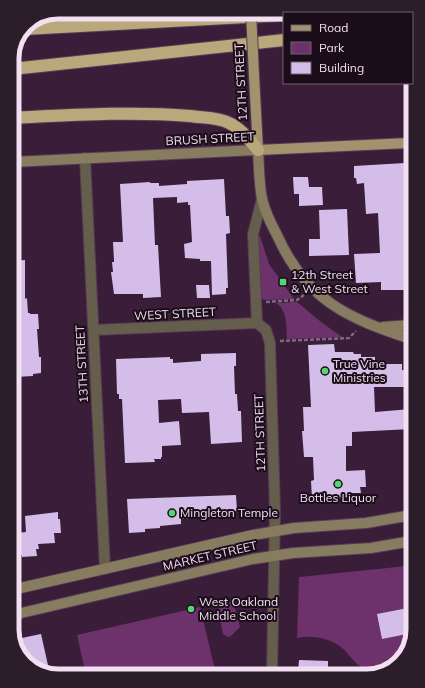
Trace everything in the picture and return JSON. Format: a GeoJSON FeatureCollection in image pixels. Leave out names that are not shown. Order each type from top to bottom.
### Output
{"type":"FeatureCollection","features":[{"type":"Feature","properties":{"kind":"highway"},"geometry":{"type":"LineString","coordinates":[[32,29],[210,19]]}},
{"type":"Feature","properties":{"kind":"highway"},"geometry":{"type":"LineString","coordinates":[[19,68],[283,40]]}},
{"type":"Feature","properties":{"kind":"highway"},"geometry":{"type":"LineString","coordinates":[[19,118],[127,114],[212,119],[230,123],[242,132],[258,150]]}},
{"type":"Feature","properties":{"kind":"main road","name":"12TH STREET"},"geometry":{"type":"LineString","coordinates":[[251,19],[262,199],[271,223],[289,259],[314,290]]}},
{"type":"Feature","properties":{"kind":"main road","name":"BRUSH STREET"},"geometry":{"type":"LineString","coordinates":[[19,162],[406,143]]}},
{"type":"Feature","properties":{"kind":"main road"},"geometry":{"type":"LineString","coordinates":[[314,290],[331,304],[365,323],[406,337]]}},
{"type":"Feature","properties":{"kind":"main road"},"geometry":{"type":"LineString","coordinates":[[379,327],[406,325]]}},
{"type":"Feature","properties":{"kind":"main road","name":"MARKET STREET"},"geometry":{"type":"LineString","coordinates":[[19,588],[253,535],[294,528],[366,523],[406,516]]}},
{"type":"Feature","properties":{"kind":"main road","name":"MARKET STREET"},"geometry":{"type":"LineString","coordinates":[[19,613],[274,555],[371,548],[406,542]]}},
{"type":"Feature","properties":{"kind":"street","name":"13TH STREET"},"geometry":{"type":"LineString","coordinates":[[85,158],[105,569]]}},
{"type":"Feature","properties":{"kind":"street","name":"12TH STREET"},"geometry":{"type":"LineString","coordinates":[[262,199],[253,234],[257,323],[266,330],[270,342],[275,531],[272,669]]}},
{"type":"Feature","properties":{"kind":"street","name":"WEST STREET"},"geometry":{"type":"LineString","coordinates":[[94,330],[257,323]]}},
{"type":"Feature","properties":{"kind":"path"},"geometry":{"type":"LineString","coordinates":[[256,303],[297,300],[314,290]]}},
{"type":"Feature","properties":{"kind":"path"},"geometry":{"type":"LineString","coordinates":[[270,342],[349,338],[365,323]]}},
{"type":"Feature","properties":{"kind":"green space"},"geometry":{"type":"Polygon","coordinates":[[[260,236],[269,264],[294,299],[264,300],[261,298],[258,237],[260,236]]]}},
{"type":"Feature","properties":{"kind":"green space"},"geometry":{"type":"Polygon","coordinates":[[[297,302],[342,337],[287,339],[283,310],[276,303],[297,302]]]}},
{"type":"Feature","properties":{"kind":"green space"},"geometry":{"type":"Polygon","coordinates":[[[406,566],[406,635],[400,650],[379,666],[372,669],[366,669],[357,664],[342,648],[328,640],[313,637],[297,638],[299,577],[406,566]]]}},
{"type":"Feature","properties":{"kind":"green space"},"geometry":{"type":"Polygon","coordinates":[[[228,598],[233,602],[240,627],[228,637],[223,634],[218,604],[221,599],[228,598]]]}},
{"type":"Feature","properties":{"kind":"green space"},"geometry":{"type":"Polygon","coordinates":[[[200,607],[215,669],[85,669],[77,635],[200,607]]]}},
{"type":"Feature","properties":{"kind":"building"},"geometry":{"type":"Polygon","coordinates":[[[405,163],[406,290],[381,290],[381,282],[356,283],[354,254],[380,253],[378,213],[366,214],[364,183],[357,184],[356,178],[354,178],[354,166],[405,163]]]}},
{"type":"Feature","properties":{"kind":"building"},"geometry":{"type":"Polygon","coordinates":[[[293,177],[308,177],[309,187],[322,187],[323,205],[299,206],[299,194],[294,194],[293,177]]]}},
{"type":"Feature","properties":{"kind":"building"},"geometry":{"type":"Polygon","coordinates":[[[224,179],[226,216],[229,216],[230,233],[226,234],[228,288],[226,288],[226,294],[212,295],[211,261],[200,261],[200,259],[185,258],[184,244],[192,242],[190,205],[188,205],[188,202],[177,203],[177,197],[153,198],[155,245],[158,245],[161,297],[143,298],[143,294],[114,294],[111,272],[113,272],[112,262],[114,262],[113,242],[123,242],[120,184],[150,182],[159,183],[159,186],[187,184],[187,181],[224,179]]]}},
{"type":"Feature","properties":{"kind":"building"},"geometry":{"type":"Polygon","coordinates":[[[347,209],[349,255],[309,256],[309,239],[320,239],[319,210],[347,209]]]}},
{"type":"Feature","properties":{"kind":"building"},"geometry":{"type":"Polygon","coordinates":[[[25,260],[25,299],[27,298],[28,313],[38,314],[39,329],[37,329],[39,357],[41,357],[41,373],[33,374],[33,376],[19,377],[19,261],[25,260]]]}},
{"type":"Feature","properties":{"kind":"building"},"geometry":{"type":"Polygon","coordinates":[[[196,285],[209,285],[210,298],[197,298],[196,285]]]}},
{"type":"Feature","properties":{"kind":"building"},"geometry":{"type":"Polygon","coordinates":[[[334,344],[335,352],[353,352],[354,354],[361,354],[361,357],[375,357],[375,361],[381,361],[381,364],[402,364],[402,370],[406,370],[406,387],[374,387],[375,412],[406,409],[406,429],[352,432],[352,446],[346,446],[346,471],[365,470],[366,487],[360,487],[361,493],[349,493],[350,497],[312,499],[311,481],[314,480],[313,457],[304,457],[302,431],[304,431],[303,407],[311,407],[308,345],[334,344]]]}},
{"type":"Feature","properties":{"kind":"building"},"geometry":{"type":"Polygon","coordinates":[[[236,353],[236,366],[234,366],[235,394],[237,394],[238,411],[241,411],[242,442],[211,444],[209,412],[182,413],[181,399],[158,400],[159,423],[179,421],[181,445],[162,446],[162,457],[161,459],[154,459],[155,462],[125,463],[122,399],[119,399],[119,394],[117,394],[116,359],[170,357],[170,359],[173,359],[173,363],[201,361],[201,354],[236,353]]]}},
{"type":"Feature","properties":{"kind":"building","name":"Mingleton Temple"},"geometry":{"type":"Polygon","coordinates":[[[236,495],[237,511],[217,512],[217,515],[188,516],[189,519],[181,519],[181,524],[145,529],[145,532],[129,533],[127,499],[236,495]]]}},
{"type":"Feature","properties":{"kind":"building"},"geometry":{"type":"Polygon","coordinates":[[[58,512],[61,533],[54,533],[55,543],[38,544],[39,549],[36,549],[37,556],[22,557],[22,555],[19,556],[19,533],[26,532],[25,516],[58,512]]]}},
{"type":"Feature","properties":{"kind":"building"},"geometry":{"type":"Polygon","coordinates":[[[406,608],[406,634],[382,639],[377,614],[406,608]]]}},
{"type":"Feature","properties":{"kind":"building"},"geometry":{"type":"Polygon","coordinates":[[[41,634],[49,668],[41,665],[29,656],[23,647],[20,638],[41,634]]]}},
{"type":"Feature","properties":{"kind":"building"},"geometry":{"type":"Polygon","coordinates":[[[299,660],[328,661],[328,669],[298,669],[299,660]]]}},
{"type":"Feature","properties":{"kind":"place","name":"12th Street & West Street"},"geometry":{"type":"Point","coordinates":[283,282]}},
{"type":"Feature","properties":{"kind":"place","name":"True Vine Ministries"},"geometry":{"type":"Point","coordinates":[325,371]}},
{"type":"Feature","properties":{"kind":"place","name":"Bottles Liquor"},"geometry":{"type":"Point","coordinates":[338,484]}},
{"type":"Feature","properties":{"kind":"place","name":"Mingleton Temple"},"geometry":{"type":"Point","coordinates":[172,513]}},
{"type":"Feature","properties":{"kind":"place","name":"West Oakland Middle School"},"geometry":{"type":"Point","coordinates":[191,609]}}]}
